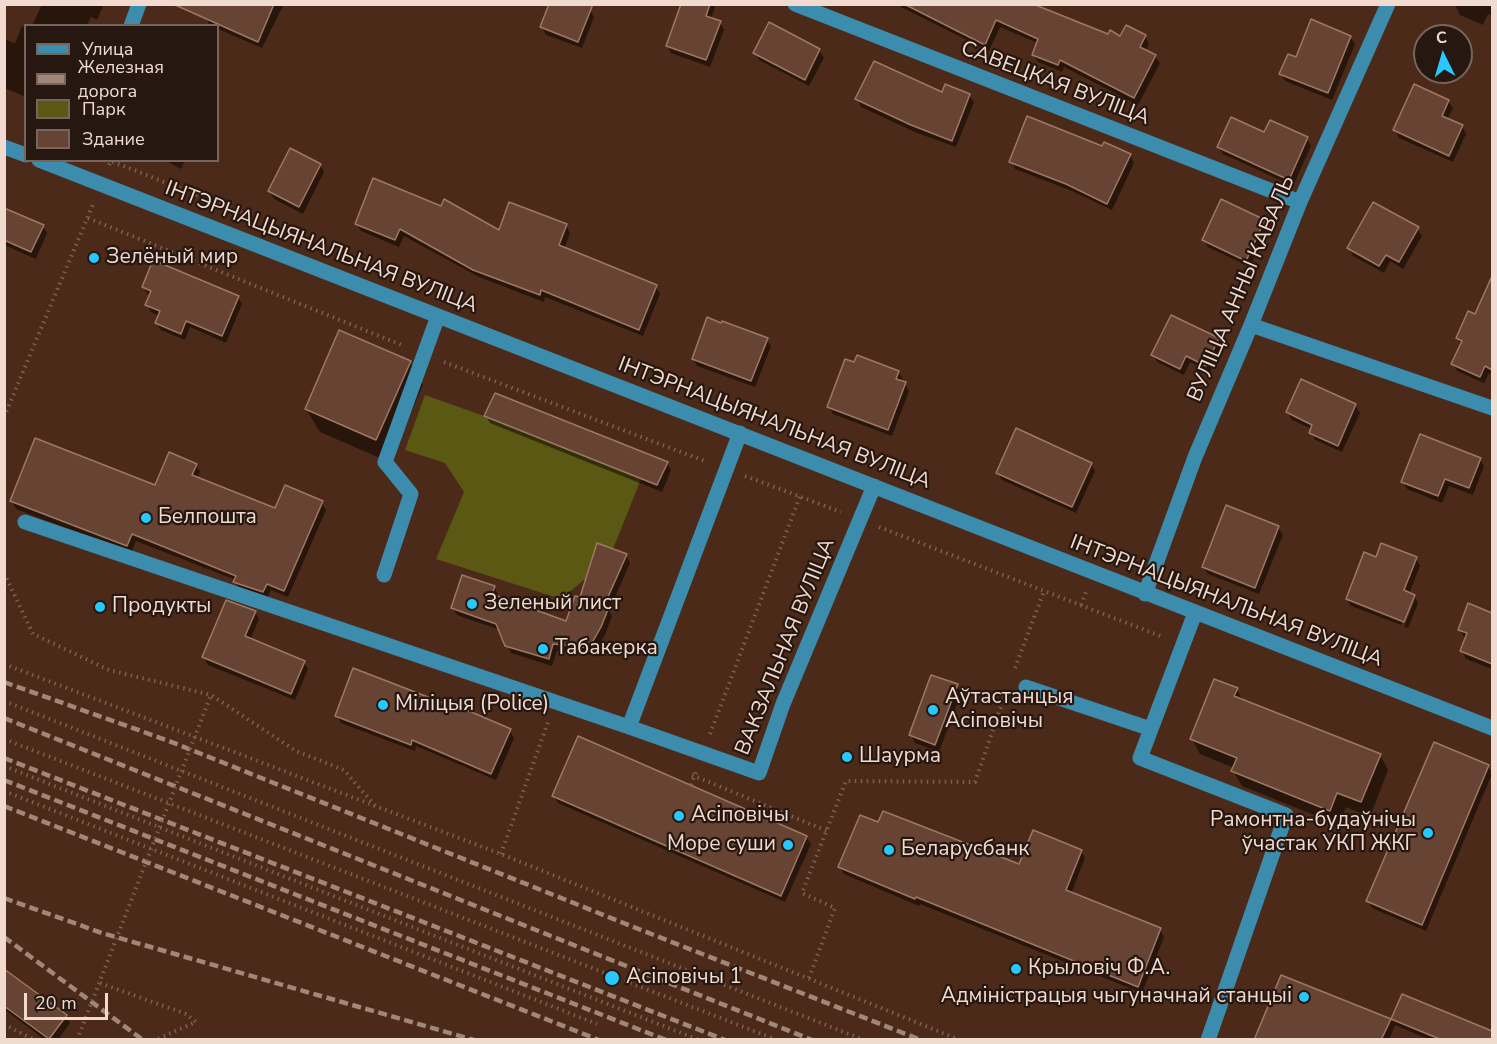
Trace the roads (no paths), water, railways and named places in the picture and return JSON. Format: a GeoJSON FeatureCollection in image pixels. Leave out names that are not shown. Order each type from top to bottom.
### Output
{"type":"FeatureCollection","features":[{"type":"Feature","properties":{"kind":"street"},"geometry":{"type":"LineString","coordinates":[[133,24],[139,4]]}},
{"type":"Feature","properties":{"kind":"street","name":"САВЕЦКАЯ ВУЛІЦА"},"geometry":{"type":"LineString","coordinates":[[795,4],[1300,202]]}},
{"type":"Feature","properties":{"kind":"street","name":"ВУЛІЦА АННЫ КАВАЛЬ"},"geometry":{"type":"LineString","coordinates":[[1145,594],[1195,457],[1300,202],[1388,4]]}},
{"type":"Feature","properties":{"kind":"street"},"geometry":{"type":"LineString","coordinates":[[4,147],[24,154]]}},
{"type":"Feature","properties":{"kind":"street","name":"ІНТЭРНАЦЫЯНАЛЬНАЯ ВУЛІЦА"},"geometry":{"type":"LineString","coordinates":[[49,162],[78,168],[438,316],[1492,728]]}},
{"type":"Feature","properties":{"kind":"street"},"geometry":{"type":"LineString","coordinates":[[384,575],[411,494],[385,462],[438,316]]}},
{"type":"Feature","properties":{"kind":"street"},"geometry":{"type":"LineString","coordinates":[[1251,325],[1492,408]]}},
{"type":"Feature","properties":{"kind":"street"},"geometry":{"type":"LineString","coordinates":[[629,727],[741,433]]}},
{"type":"Feature","properties":{"kind":"street","name":"ВАКЗАЛЬНАЯ ВУЛІЦА"},"geometry":{"type":"LineString","coordinates":[[25,522],[759,773],[783,704],[874,486]]}},
{"type":"Feature","properties":{"kind":"street"},"geometry":{"type":"LineString","coordinates":[[1195,613],[1140,758],[1286,814],[1208,1040]]}},
{"type":"Feature","properties":{"kind":"street"},"geometry":{"type":"LineString","coordinates":[[1026,687],[1151,729]]}},
{"type":"Feature","properties":{"kind":"railway"},"geometry":{"type":"LineString","coordinates":[[4,682],[169,741],[921,1040]]}},
{"type":"Feature","properties":{"kind":"railway"},"geometry":{"type":"LineString","coordinates":[[4,718],[812,1040]]}},
{"type":"Feature","properties":{"kind":"railway"},"geometry":{"type":"LineString","coordinates":[[4,758],[725,1040]]}},
{"type":"Feature","properties":{"kind":"railway"},"geometry":{"type":"LineString","coordinates":[[4,780],[666,1040]]}},
{"type":"Feature","properties":{"kind":"railway"},"geometry":{"type":"LineString","coordinates":[[4,806],[599,1040]]}},
{"type":"Feature","properties":{"kind":"railway"},"geometry":{"type":"LineString","coordinates":[[4,898],[102,933],[474,1040]]}},
{"type":"Feature","properties":{"kind":"railway"},"geometry":{"type":"LineString","coordinates":[[4,937],[143,1040]]}},
{"type":"Feature","properties":{"kind":"place","name":"Зелёный мир"},"geometry":{"type":"Point","coordinates":[94,258]}},
{"type":"Feature","properties":{"kind":"place","name":"Белпошта"},"geometry":{"type":"Point","coordinates":[146,518]}},
{"type":"Feature","properties":{"kind":"place","name":"Зеленый лист"},"geometry":{"type":"Point","coordinates":[472,604]}},
{"type":"Feature","properties":{"kind":"place","name":"Продукты"},"geometry":{"type":"Point","coordinates":[100,607]}},
{"type":"Feature","properties":{"kind":"place","name":"Табакерка"},"geometry":{"type":"Point","coordinates":[543,649]}},
{"type":"Feature","properties":{"kind":"place","name":"Міліцыя (Police)"},"geometry":{"type":"Point","coordinates":[383,705]}},
{"type":"Feature","properties":{"kind":"place","name":"Аўтастанцыя Асіповічы"},"geometry":{"type":"Point","coordinates":[933,710]}},
{"type":"Feature","properties":{"kind":"place","name":"Шаурма"},"geometry":{"type":"Point","coordinates":[847,757]}},
{"type":"Feature","properties":{"kind":"place","name":"Асіповічы"},"geometry":{"type":"Point","coordinates":[679,816]}},
{"type":"Feature","properties":{"kind":"place","name":"Рамонтна-будаўнічы ўчастак УКП ЖКГ"},"geometry":{"type":"Point","coordinates":[1428,833]}},
{"type":"Feature","properties":{"kind":"place","name":"Море суши"},"geometry":{"type":"Point","coordinates":[788,845]}},
{"type":"Feature","properties":{"kind":"place","name":"Беларусбанк"},"geometry":{"type":"Point","coordinates":[889,850]}},
{"type":"Feature","properties":{"kind":"place","name":"Крыловіч Ф.А."},"geometry":{"type":"Point","coordinates":[1016,969]}},
{"type":"Feature","properties":{"kind":"place","name":"Асіповічы 1"},"geometry":{"type":"Point","coordinates":[612,978]}},
{"type":"Feature","properties":{"kind":"place","name":"Адміністрацыя чыгуначнай станцыі"},"geometry":{"type":"Point","coordinates":[1304,997]}}]}
